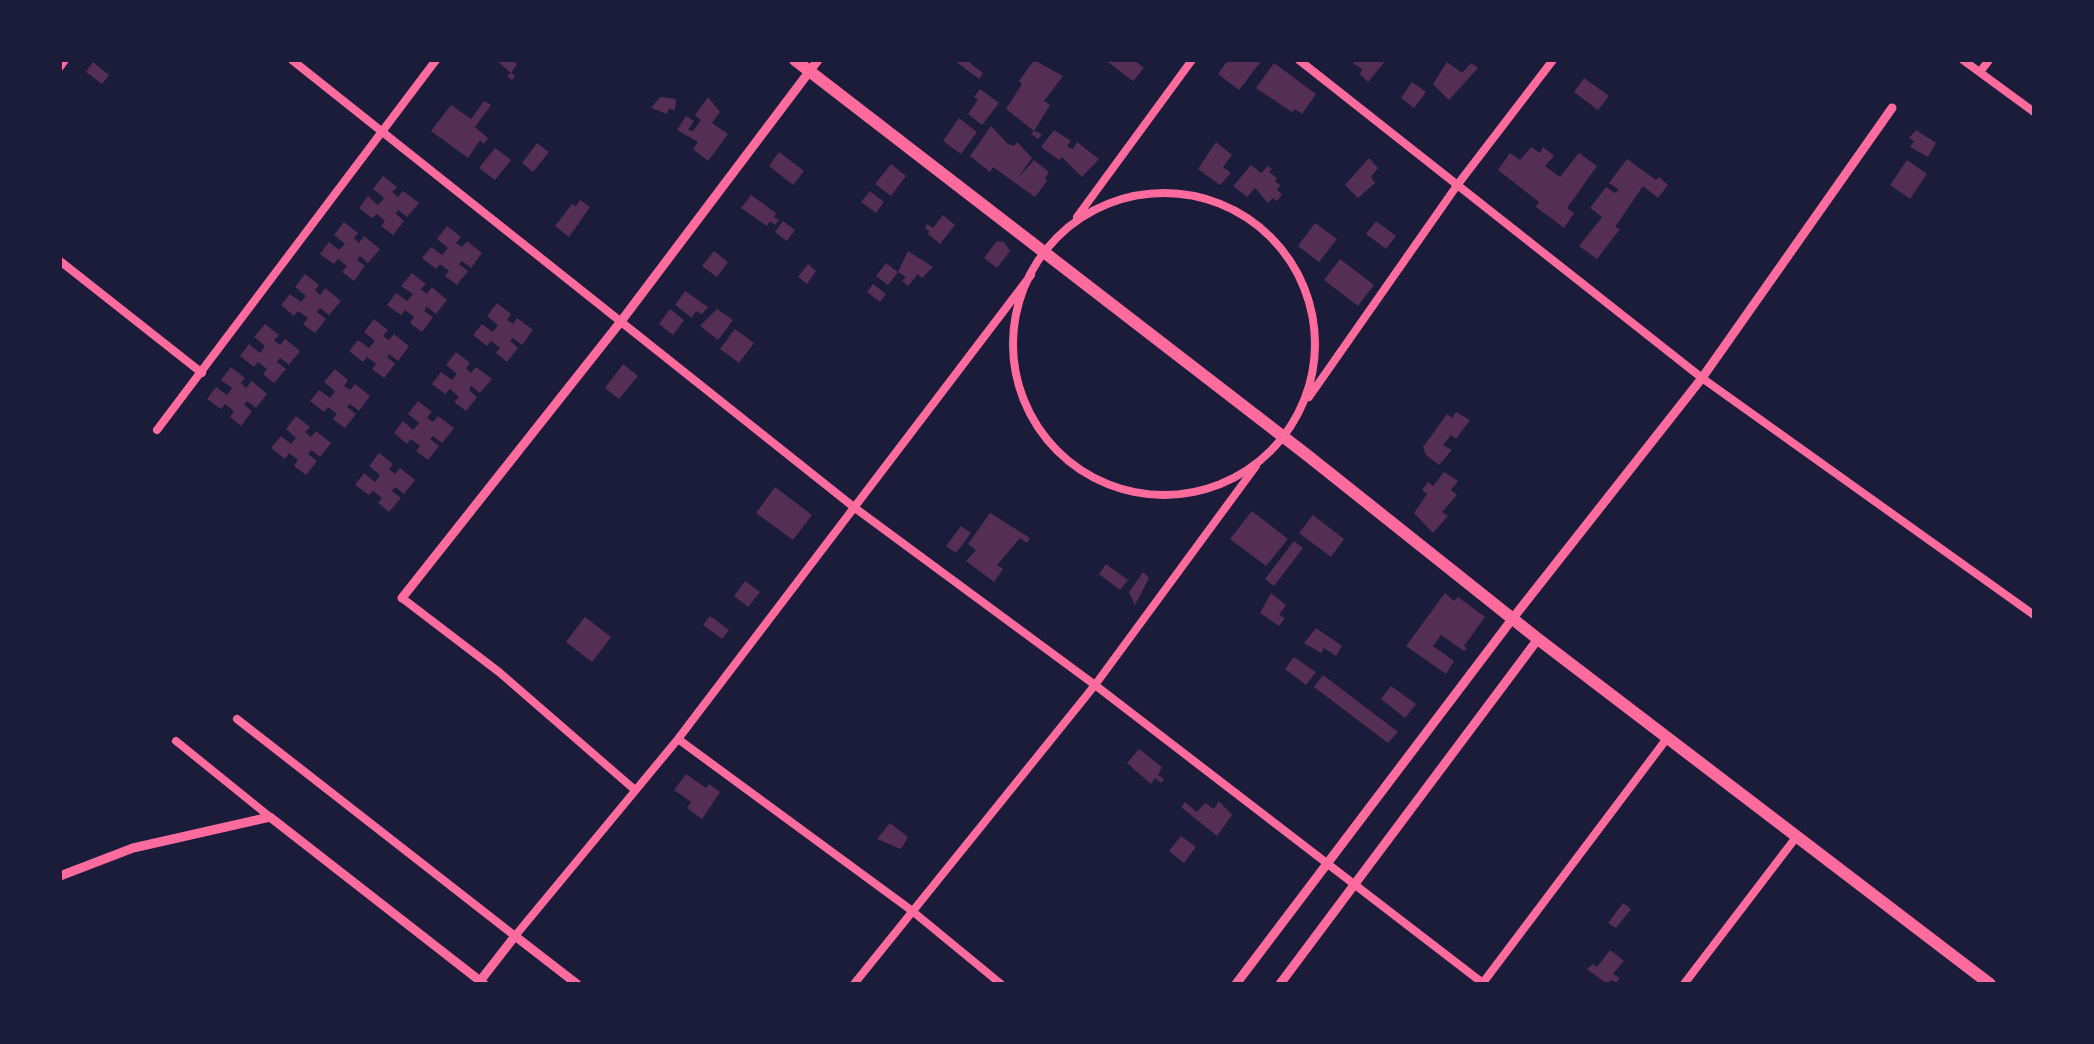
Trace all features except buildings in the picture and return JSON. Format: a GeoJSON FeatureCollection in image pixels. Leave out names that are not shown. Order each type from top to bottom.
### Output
{"type":"FeatureCollection","features":[{"type":"Feature","properties":{"kind":"highway"},"geometry":{"type":"LineString","coordinates":[[795,60],[1284,437],[1538,639],[1990,984]]}},
{"type":"Feature","properties":{"kind":"street"},"geometry":{"type":"LineString","coordinates":[[60,67],[65,60]]}},
{"type":"Feature","properties":{"kind":"street"},"geometry":{"type":"LineString","coordinates":[[292,60],[855,508],[1095,685],[1483,984],[1668,737]]}},
{"type":"Feature","properties":{"kind":"street"},"geometry":{"type":"LineString","coordinates":[[157,430],[436,60]]}},
{"type":"Feature","properties":{"kind":"street"},"geometry":{"type":"LineString","coordinates":[[635,790],[499,672],[402,598],[622,320],[818,60]]}},
{"type":"Feature","properties":{"kind":"street"},"geometry":{"type":"LineString","coordinates":[[176,741],[482,982],[515,936],[678,739],[1074,220],[1192,60]]}},
{"type":"Feature","properties":{"kind":"street"},"geometry":{"type":"LineString","coordinates":[[1299,60],[1702,378],[2034,615]]}},
{"type":"Feature","properties":{"kind":"street"},"geometry":{"type":"LineString","coordinates":[[854,984],[1095,685],[1259,462],[1284,437],[1458,184],[1553,60]]}},
{"type":"Feature","properties":{"kind":"street"},"geometry":{"type":"LineString","coordinates":[[1963,60],[2034,112]]}},
{"type":"Feature","properties":{"kind":"street"},"geometry":{"type":"LineString","coordinates":[[1980,72],[1989,60]]}},
{"type":"Feature","properties":{"kind":"street"},"geometry":{"type":"LineString","coordinates":[[1236,984],[1513,618],[1702,378],[1892,108]]}},
{"type":"Feature","properties":{"kind":"street"},"geometry":{"type":"LineString","coordinates":[[1074,220],[1114,200],[1172,191],[1224,204],[1265,230],[1296,271],[1311,305],[1315,351],[1309,387],[1299,411]]}},
{"type":"Feature","properties":{"kind":"street"},"geometry":{"type":"LineString","coordinates":[[60,261],[202,373]]}},
{"type":"Feature","properties":{"kind":"street"},"geometry":{"type":"LineString","coordinates":[[1031,275],[1018,301],[1012,327],[1013,365],[1021,399],[1038,431],[1058,454],[1081,472],[1113,488],[1144,495],[1177,495],[1208,489],[1259,462]]}},
{"type":"Feature","properties":{"kind":"street"},"geometry":{"type":"LineString","coordinates":[[1280,984],[1538,639]]}},
{"type":"Feature","properties":{"kind":"street"},"geometry":{"type":"LineString","coordinates":[[237,719],[577,984]]}},
{"type":"Feature","properties":{"kind":"street"},"geometry":{"type":"LineString","coordinates":[[678,739],[911,910],[1001,984]]}},
{"type":"Feature","properties":{"kind":"street"},"geometry":{"type":"LineString","coordinates":[[60,876],[133,848],[270,817]]}},
{"type":"Feature","properties":{"kind":"street"},"geometry":{"type":"LineString","coordinates":[[1688,983],[1797,836]]}}]}
